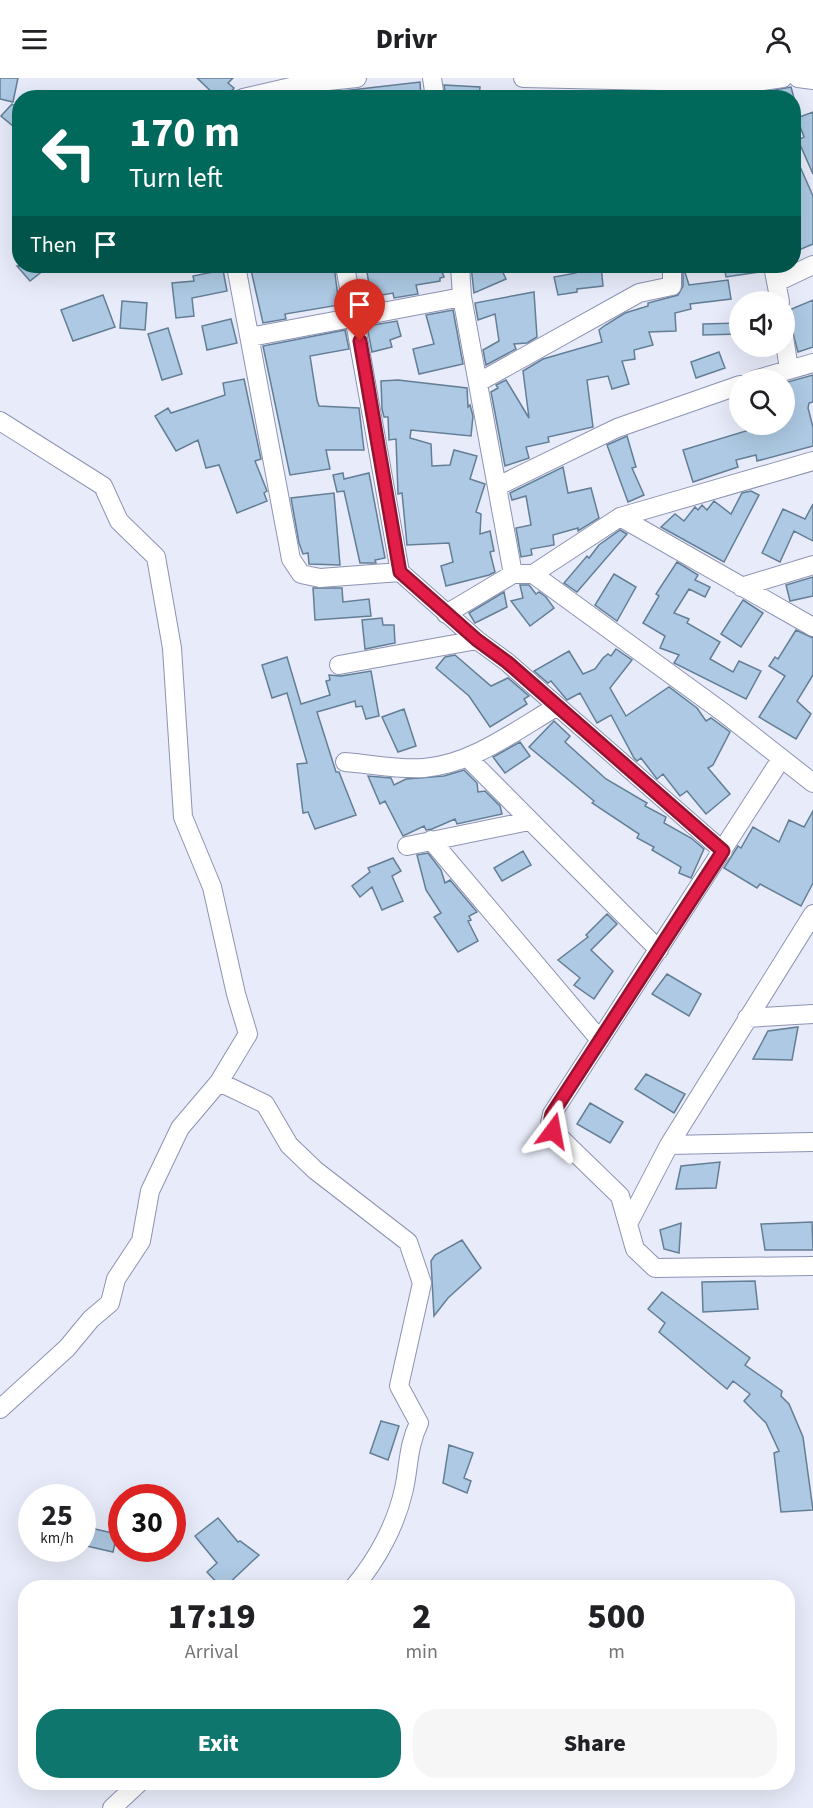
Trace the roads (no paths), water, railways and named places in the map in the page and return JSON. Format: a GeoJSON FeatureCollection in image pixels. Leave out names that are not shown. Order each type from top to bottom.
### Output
{"type":"FeatureCollection","features":[{"type":"Feature","properties":{"kind":"street"},"geometry":{"type":"LineString","coordinates":[[310,90],[357,78]]}},
{"type":"Feature","properties":{"kind":"street"},"geometry":{"type":"LineString","coordinates":[[524,78],[652,90],[750,90],[783,78]]}},
{"type":"Feature","properties":{"kind":"street"},"geometry":{"type":"LineString","coordinates":[[798,78],[812,79]]}},
{"type":"Feature","properties":{"kind":"street"},"geometry":{"type":"LineString","coordinates":[[237,273],[291,559],[301,574],[320,578],[400,572]]}},
{"type":"Feature","properties":{"kind":"street"},"geometry":{"type":"LineString","coordinates":[[346,273],[400,572],[446,614],[507,662],[723,851]]}},
{"type":"Feature","properties":{"kind":"street"},"geometry":{"type":"LineString","coordinates":[[460,273],[462,297],[513,574]]}},
{"type":"Feature","properties":{"kind":"street"},"geometry":{"type":"LineString","coordinates":[[479,382],[639,293],[672,286],[672,273]]}},
{"type":"Feature","properties":{"kind":"street"},"geometry":{"type":"LineString","coordinates":[[775,274],[778,291]]}},
{"type":"Feature","properties":{"kind":"street"},"geometry":{"type":"LineString","coordinates":[[250,337],[462,297]]}},
{"type":"Feature","properties":{"kind":"street"},"geometry":{"type":"LineString","coordinates":[[787,357],[789,369],[813,363]]}},
{"type":"Feature","properties":{"kind":"street"},"geometry":{"type":"LineString","coordinates":[[498,486],[617,428],[729,389]]}},
{"type":"Feature","properties":{"kind":"street"},"geometry":{"type":"LineString","coordinates":[[0,421],[103,486],[119,521],[156,558],[172,648],[183,817],[212,887],[236,994],[248,1034],[219,1082],[180,1128],[150,1191],[141,1241],[116,1279],[110,1303],[91,1318],[67,1348],[0,1409]]}},
{"type":"Feature","properties":{"kind":"street"},"geometry":{"type":"LineString","coordinates":[[446,614],[513,574],[533,573],[620,517],[813,461]]}},
{"type":"Feature","properties":{"kind":"street"},"geometry":{"type":"LineString","coordinates":[[620,517],[813,627]]}},
{"type":"Feature","properties":{"kind":"street"},"geometry":{"type":"LineString","coordinates":[[741,587],[813,565]]}},
{"type":"Feature","properties":{"kind":"street"},"geometry":{"type":"LineString","coordinates":[[533,573],[724,713],[813,783]]}},
{"type":"Feature","properties":{"kind":"street"},"geometry":{"type":"LineString","coordinates":[[339,665],[477,640]]}},
{"type":"Feature","properties":{"kind":"street"},"geometry":{"type":"LineString","coordinates":[[345,762],[422,768],[468,758],[556,707]]}},
{"type":"Feature","properties":{"kind":"street"},"geometry":{"type":"LineString","coordinates":[[468,758],[659,950]]}},
{"type":"Feature","properties":{"kind":"street"},"geometry":{"type":"LineString","coordinates":[[781,759],[552,1114],[550,1123],[553,1131],[621,1196],[635,1249],[655,1268],[813,1266]]}},
{"type":"Feature","properties":{"kind":"street"},"geometry":{"type":"LineString","coordinates":[[407,846],[529,821]]}},
{"type":"Feature","properties":{"kind":"street"},"geometry":{"type":"LineString","coordinates":[[430,840],[600,1040]]}},
{"type":"Feature","properties":{"kind":"street"},"geometry":{"type":"LineString","coordinates":[[629,1222],[669,1145],[813,914]]}},
{"type":"Feature","properties":{"kind":"street"},"geometry":{"type":"LineString","coordinates":[[747,1018],[813,1014]]}},
{"type":"Feature","properties":{"kind":"street"},"geometry":{"type":"LineString","coordinates":[[219,1082],[265,1104],[289,1145],[315,1170],[408,1242],[422,1284],[399,1386],[419,1423],[411,1439],[398,1510],[376,1559],[360,1580]]}},
{"type":"Feature","properties":{"kind":"street"},"geometry":{"type":"LineString","coordinates":[[669,1145],[813,1142]]}},
{"type":"Feature","properties":{"kind":"street"},"geometry":{"type":"LineString","coordinates":[[112,1808],[131,1790]]}}]}
